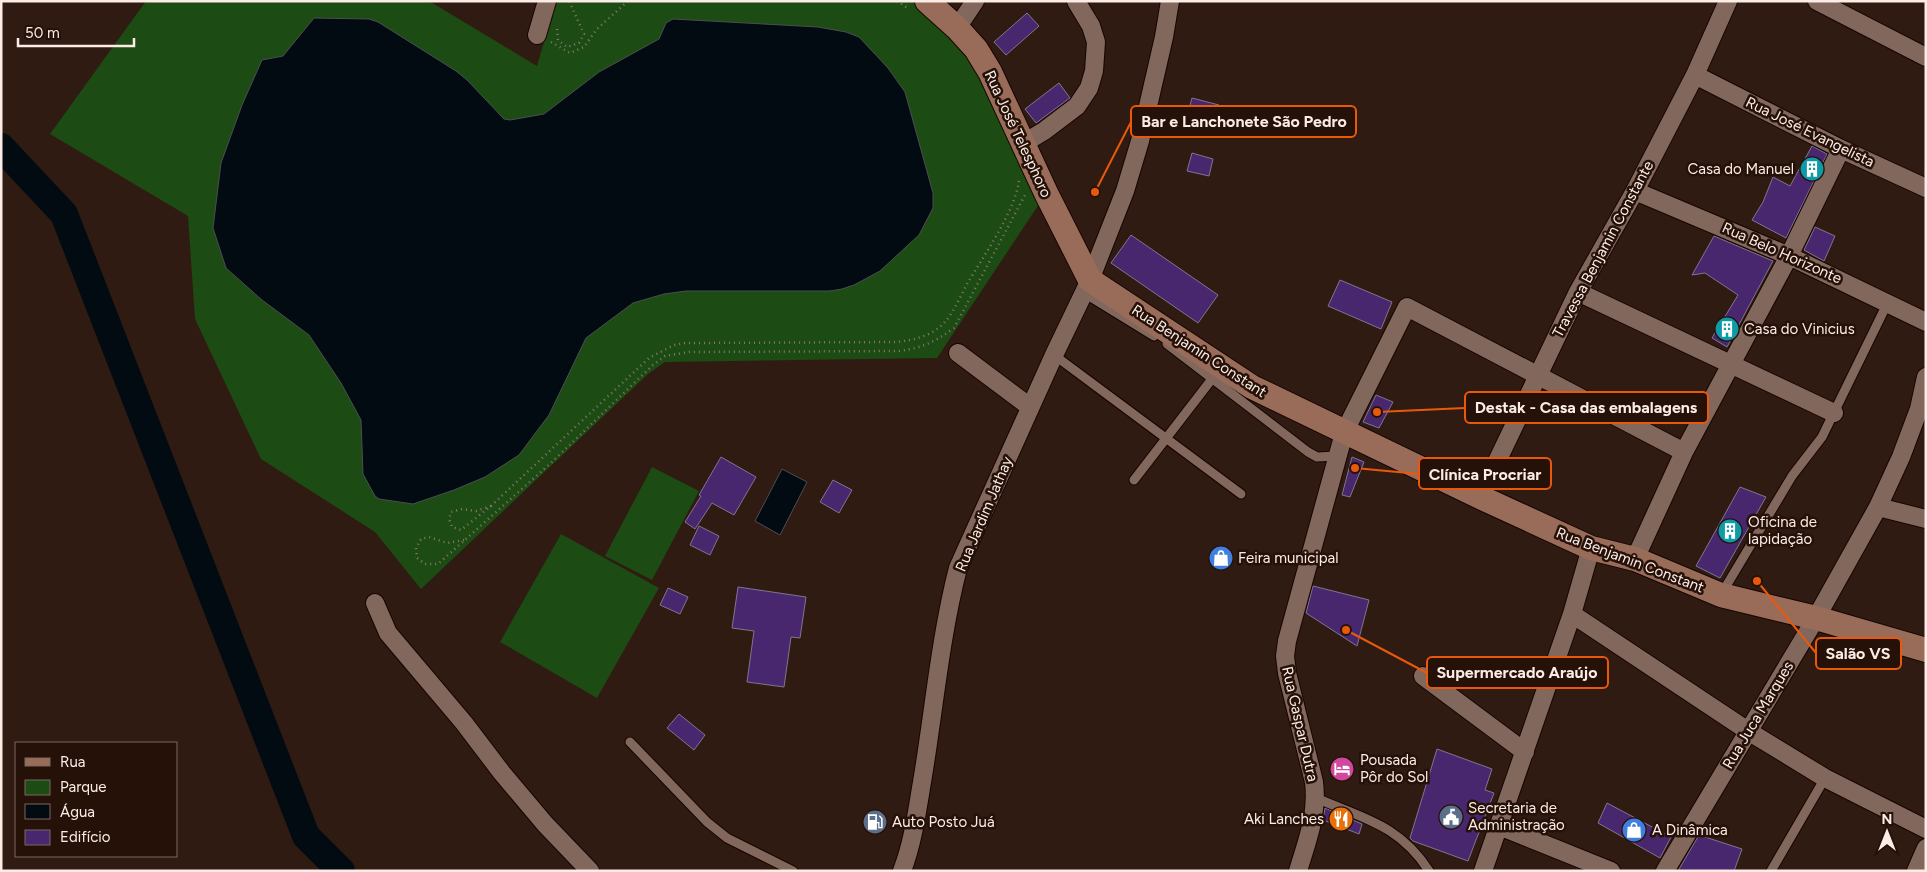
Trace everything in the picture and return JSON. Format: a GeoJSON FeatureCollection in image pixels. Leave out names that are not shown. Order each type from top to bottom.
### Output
{"type":"FeatureCollection","features":[{"type":"Feature","properties":{"kind":"street"},"geometry":{"type":"LineString","coordinates":[[537,35],[547,1]]}},
{"type":"Feature","properties":{"kind":"street"},"geometry":{"type":"LineString","coordinates":[[957,28],[975,1]]}},
{"type":"Feature","properties":{"kind":"street"},"geometry":{"type":"LineString","coordinates":[[1024,143],[1044,131],[1077,106],[1089,88],[1094,71],[1096,42],[1091,26],[1076,1]]}},
{"type":"Feature","properties":{"kind":"street","name":"Rua Jardim Jathay"},"geometry":{"type":"LineString","coordinates":[[902,871],[910,850],[930,736],[950,602],[958,568],[1087,286],[1125,191],[1140,141],[1164,37],[1170,1]]}},
{"type":"Feature","properties":{"kind":"street","name":"Travessa Benjamin Constante"},"geometry":{"type":"LineString","coordinates":[[1480,497],[1536,376],[1578,292],[1635,191],[1694,75],[1728,1]]}},
{"type":"Feature","properties":{"kind":"street"},"geometry":{"type":"LineString","coordinates":[[1817,1],[1926,57]]}},
{"type":"Feature","properties":{"kind":"street","name":"Rua José Telesphoro"},"geometry":{"type":"LineString","coordinates":[[919,6],[957,28],[976,49],[990,72],[1064,231],[1087,286]]}},
{"type":"Feature","properties":{"kind":"street","name":"Rua José Evangelista"},"geometry":{"type":"LineString","coordinates":[[1694,75],[1841,149],[1926,188]]}},
{"type":"Feature","properties":{"kind":"street"},"geometry":{"type":"LineString","coordinates":[[1635,559],[1684,452],[1789,256],[1841,149]]}},
{"type":"Feature","properties":{"kind":"street","name":"Rua Belo Horizonte"},"geometry":{"type":"LineString","coordinates":[[1635,191],[1789,256],[1888,302],[1926,322]]}},
{"type":"Feature","properties":{"kind":"street","name":"Rua Benjamin Constant"},"geometry":{"type":"LineString","coordinates":[[1087,286],[1217,373],[1252,387],[1344,433],[1592,548],[1635,559],[1721,595],[1816,618],[1926,650]]}},
{"type":"Feature","properties":{"kind":"street"},"geometry":{"type":"LineString","coordinates":[[1578,292],[1834,413]]}},
{"type":"Feature","properties":{"kind":"street","name":"Rua Gaspar Dutra"},"geometry":{"type":"LineString","coordinates":[[1298,871],[1311,829],[1316,798],[1314,782],[1287,673],[1285,656],[1287,641],[1344,433],[1406,307],[1536,376]]}},
{"type":"Feature","properties":{"kind":"street"},"geometry":{"type":"LineString","coordinates":[[958,353],[1030,407]]}},
{"type":"Feature","properties":{"kind":"street"},"geometry":{"type":"LineString","coordinates":[[1536,376],[1684,452]]}},
{"type":"Feature","properties":{"kind":"street","name":"Rua Juca Marques"},"geometry":{"type":"LineString","coordinates":[[1666,871],[1816,618],[1878,507],[1901,457],[1919,409],[1926,377]]}},
{"type":"Feature","properties":{"kind":"street"},"geometry":{"type":"LineString","coordinates":[[1878,507],[1926,519]]}},
{"type":"Feature","properties":{"kind":"street"},"geometry":{"type":"LineString","coordinates":[[1482,871],[1572,614],[1592,548]]}},
{"type":"Feature","properties":{"kind":"street"},"geometry":{"type":"LineString","coordinates":[[375,604],[388,633],[464,723],[502,773],[545,824],[590,871]]}},
{"type":"Feature","properties":{"kind":"street"},"geometry":{"type":"LineString","coordinates":[[1572,614],[1748,731],[1825,778],[1926,830]]}},
{"type":"Feature","properties":{"kind":"street"},"geometry":{"type":"LineString","coordinates":[[1423,676],[1525,752]]}},
{"type":"Feature","properties":{"kind":"street"},"geometry":{"type":"LineString","coordinates":[[1499,826],[1611,871]]}},
{"type":"Feature","properties":{"kind":"street"},"geometry":{"type":"LineString","coordinates":[[1916,871],[1926,848]]}},
{"type":"Feature","properties":{"kind":"street","name":"Rua Jardim Jathay"},"geometry":{"type":"LineString","coordinates":[[910,850],[913,871]]}},
{"type":"Feature","properties":{"kind":"lane"},"geometry":{"type":"LineString","coordinates":[[1721,595],[1792,476],[1822,437],[1888,302]]}},
{"type":"Feature","properties":{"kind":"lane"},"geometry":{"type":"LineString","coordinates":[[1054,355],[1241,494]]}},
{"type":"Feature","properties":{"kind":"lane"},"geometry":{"type":"LineString","coordinates":[[1134,480],[1217,373],[1308,452],[1317,457],[1337,456]]}},
{"type":"Feature","properties":{"kind":"lane"},"geometry":{"type":"LineString","coordinates":[[630,742],[707,822],[727,838],[793,871]]}},
{"type":"Feature","properties":{"kind":"lane"},"geometry":{"type":"LineString","coordinates":[[1771,871],[1825,778]]}},
{"type":"Feature","properties":{"kind":"lane"},"geometry":{"type":"LineString","coordinates":[[1316,798],[1365,817],[1396,834],[1407,844],[1429,871]]}},
{"type":"Feature","properties":{"kind":"path"},"geometry":{"type":"LineString","coordinates":[[556,27],[558,40],[567,46],[579,43],[584,34],[569,1]]}},
{"type":"Feature","properties":{"kind":"path"},"geometry":{"type":"LineString","coordinates":[[537,35],[570,53],[584,47],[597,29],[628,1]]}},
{"type":"Feature","properties":{"kind":"path"},"geometry":{"type":"LineString","coordinates":[[897,1],[919,6]]}},
{"type":"Feature","properties":{"kind":"path"},"geometry":{"type":"LineString","coordinates":[[491,506],[476,511],[462,509],[451,512],[449,519],[452,527],[461,530],[491,506],[649,358],[674,345],[685,343],[897,342],[913,340],[930,334],[944,323],[958,300],[1012,205],[1019,180]]}},
{"type":"Feature","properties":{"kind":"path"},"geometry":{"type":"LineString","coordinates":[[464,540],[448,543],[429,536],[421,539],[416,548],[417,558],[425,564],[438,564],[552,462],[653,365],[665,356],[689,352],[899,352],[918,349],[937,340],[954,328],[1024,199],[1026,191]]}},
{"type":"Feature","properties":{"kind":"green space"},"geometry":{"type":"Polygon","coordinates":[[[146,1],[429,1],[537,66],[556,1],[919,1],[985,70],[1043,198],[937,358],[665,362],[648,374],[421,589],[375,532],[261,459],[195,319],[188,216],[50,134],[146,1]]]}},
{"type":"Feature","properties":{"kind":"green space"},"geometry":{"type":"Polygon","coordinates":[[[652,467],[699,491],[652,580],[605,556],[652,467]]]}},
{"type":"Feature","properties":{"kind":"green space"},"geometry":{"type":"Polygon","coordinates":[[[561,534],[659,588],[597,698],[500,642],[561,534]]]}},
{"type":"Feature","properties":{"kind":"water"},"geometry":{"type":"Polygon","coordinates":[[[314,18],[369,19],[378,22],[456,71],[504,119],[510,120],[544,114],[599,72],[659,39],[666,23],[673,19],[818,27],[846,32],[859,37],[888,68],[905,92],[933,193],[933,208],[919,235],[880,271],[854,285],[842,289],[830,291],[686,291],[664,294],[633,303],[586,338],[549,415],[519,455],[485,477],[413,504],[379,499],[375,496],[363,474],[361,420],[341,383],[309,335],[262,300],[226,268],[213,228],[221,163],[242,105],[262,60],[283,56],[314,18]]]}},
{"type":"Feature","properties":{"kind":"water"},"geometry":{"type":"Polygon","coordinates":[[[782,469],[807,482],[780,535],[755,521],[782,469]]]}},
{"type":"Feature","properties":{"kind":"building"},"geometry":{"type":"Polygon","coordinates":[[[1027,13],[1039,26],[1006,55],[994,42],[1027,13]]]}},
{"type":"Feature","properties":{"kind":"building"},"geometry":{"type":"Polygon","coordinates":[[[1059,83],[1070,98],[1036,123],[1025,109],[1059,83]]]}},
{"type":"Feature","properties":{"kind":"building"},"geometry":{"type":"Polygon","coordinates":[[[1192,98],[1219,105],[1213,128],[1206,126],[1203,136],[1183,131],[1192,98]]]}},
{"type":"Feature","properties":{"kind":"building"},"geometry":{"type":"Polygon","coordinates":[[[1812,146],[1827,154],[1786,238],[1752,220],[1763,202],[1773,177],[1790,186],[1812,146]]]}},
{"type":"Feature","properties":{"kind":"building"},"geometry":{"type":"Polygon","coordinates":[[[1192,153],[1213,159],[1209,176],[1187,171],[1192,153]]]}},
{"type":"Feature","properties":{"kind":"building"},"geometry":{"type":"Polygon","coordinates":[[[1815,227],[1835,236],[1824,261],[1804,250],[1815,227]]]}},
{"type":"Feature","properties":{"kind":"building"},"geometry":{"type":"Polygon","coordinates":[[[1131,235],[1218,295],[1198,323],[1111,263],[1131,235]]]}},
{"type":"Feature","properties":{"kind":"building"},"geometry":{"type":"Polygon","coordinates":[[[1714,236],[1773,261],[1727,347],[1712,338],[1738,295],[1705,273],[1692,275],[1714,236]]]}},
{"type":"Feature","properties":{"kind":"building"},"geometry":{"type":"Polygon","coordinates":[[[1340,280],[1392,302],[1381,329],[1328,306],[1340,280]]]}},
{"type":"Feature","properties":{"kind":"building"},"geometry":{"type":"Polygon","coordinates":[[[1376,395],[1393,402],[1379,428],[1363,422],[1376,395]]]}},
{"type":"Feature","properties":{"kind":"building"},"geometry":{"type":"Polygon","coordinates":[[[721,457],[756,477],[734,515],[712,503],[695,529],[685,522],[721,457]]]}},
{"type":"Feature","properties":{"kind":"building"},"geometry":{"type":"Polygon","coordinates":[[[1352,457],[1364,462],[1350,497],[1342,495],[1352,457]]]}},
{"type":"Feature","properties":{"kind":"building"},"geometry":{"type":"Polygon","coordinates":[[[833,480],[852,490],[839,513],[820,502],[833,480]]]}},
{"type":"Feature","properties":{"kind":"building","name":"Oficina de lapidação"},"geometry":{"type":"Polygon","coordinates":[[[1740,487],[1766,497],[1720,578],[1696,566],[1740,487]]]}},
{"type":"Feature","properties":{"kind":"building"},"geometry":{"type":"Polygon","coordinates":[[[699,526],[719,536],[710,555],[690,545],[699,526]]]}},
{"type":"Feature","properties":{"kind":"building"},"geometry":{"type":"Polygon","coordinates":[[[1313,586],[1369,600],[1357,646],[1306,613],[1313,586]]]}},
{"type":"Feature","properties":{"kind":"building"},"geometry":{"type":"Polygon","coordinates":[[[738,587],[806,597],[800,638],[791,637],[784,687],[747,682],[754,631],[732,628],[738,587]]]}},
{"type":"Feature","properties":{"kind":"building"},"geometry":{"type":"Polygon","coordinates":[[[668,588],[688,597],[680,614],[660,605],[668,588]]]}},
{"type":"Feature","properties":{"kind":"building"},"geometry":{"type":"Polygon","coordinates":[[[679,714],[705,735],[694,750],[667,728],[679,714]]]}},
{"type":"Feature","properties":{"kind":"building","name":"Secretaria de Administração"},"geometry":{"type":"Polygon","coordinates":[[[1437,749],[1492,769],[1485,790],[1494,793],[1468,861],[1413,841],[1410,838],[1437,749]]]}},
{"type":"Feature","properties":{"kind":"building","name":"A Dinâmica"},"geometry":{"type":"Polygon","coordinates":[[[1607,803],[1671,837],[1660,858],[1598,823],[1607,803]]]}},
{"type":"Feature","properties":{"kind":"building","name":"Aki Lanches"},"geometry":{"type":"Polygon","coordinates":[[[1325,808],[1362,824],[1359,834],[1323,820],[1325,808]]]}},
{"type":"Feature","properties":{"kind":"building"},"geometry":{"type":"Polygon","coordinates":[[[1699,835],[1742,849],[1734,871],[1678,871],[1699,835]]]}},
{"type":"Feature","properties":{"kind":"waterway"},"geometry":{"type":"LineString","coordinates":[[1,147],[64,214],[306,836],[341,871]]}},
{"type":"Feature","properties":{"kind":"place","name":"Casa do Manuel"},"geometry":{"type":"Point","coordinates":[1812,169]}},
{"type":"Feature","properties":{"kind":"place","name":"Bar e Lanchonete São Pedro"},"geometry":{"type":"Point","coordinates":[1095,192]}},
{"type":"Feature","properties":{"kind":"place","name":"Casa do Vinicius"},"geometry":{"type":"Point","coordinates":[1727,329]}},
{"type":"Feature","properties":{"kind":"place","name":"Destak - Casa das embalagens"},"geometry":{"type":"Point","coordinates":[1377,412]}},
{"type":"Feature","properties":{"kind":"place","name":"Clínica Procriar"},"geometry":{"type":"Point","coordinates":[1355,468]}},
{"type":"Feature","properties":{"kind":"place","name":"Oficina de lapidação"},"geometry":{"type":"Point","coordinates":[1730,531]}},
{"type":"Feature","properties":{"kind":"place","name":"Feira municipal"},"geometry":{"type":"Point","coordinates":[1221,558]}},
{"type":"Feature","properties":{"kind":"place","name":"Salão VS"},"geometry":{"type":"Point","coordinates":[1757,581]}},
{"type":"Feature","properties":{"kind":"place","name":"Supermercado Araújo"},"geometry":{"type":"Point","coordinates":[1346,630]}},
{"type":"Feature","properties":{"kind":"place","name":"Pousada Pôr do Sol"},"geometry":{"type":"Point","coordinates":[1342,769]}},
{"type":"Feature","properties":{"kind":"place","name":"Secretaria de Administração"},"geometry":{"type":"Point","coordinates":[1451,817]}},
{"type":"Feature","properties":{"kind":"place","name":"Aki Lanches"},"geometry":{"type":"Point","coordinates":[1341,819]}},
{"type":"Feature","properties":{"kind":"place","name":"Auto Posto Juá"},"geometry":{"type":"Point","coordinates":[875,822]}},
{"type":"Feature","properties":{"kind":"place","name":"A Dinâmica"},"geometry":{"type":"Point","coordinates":[1634,830]}}]}
